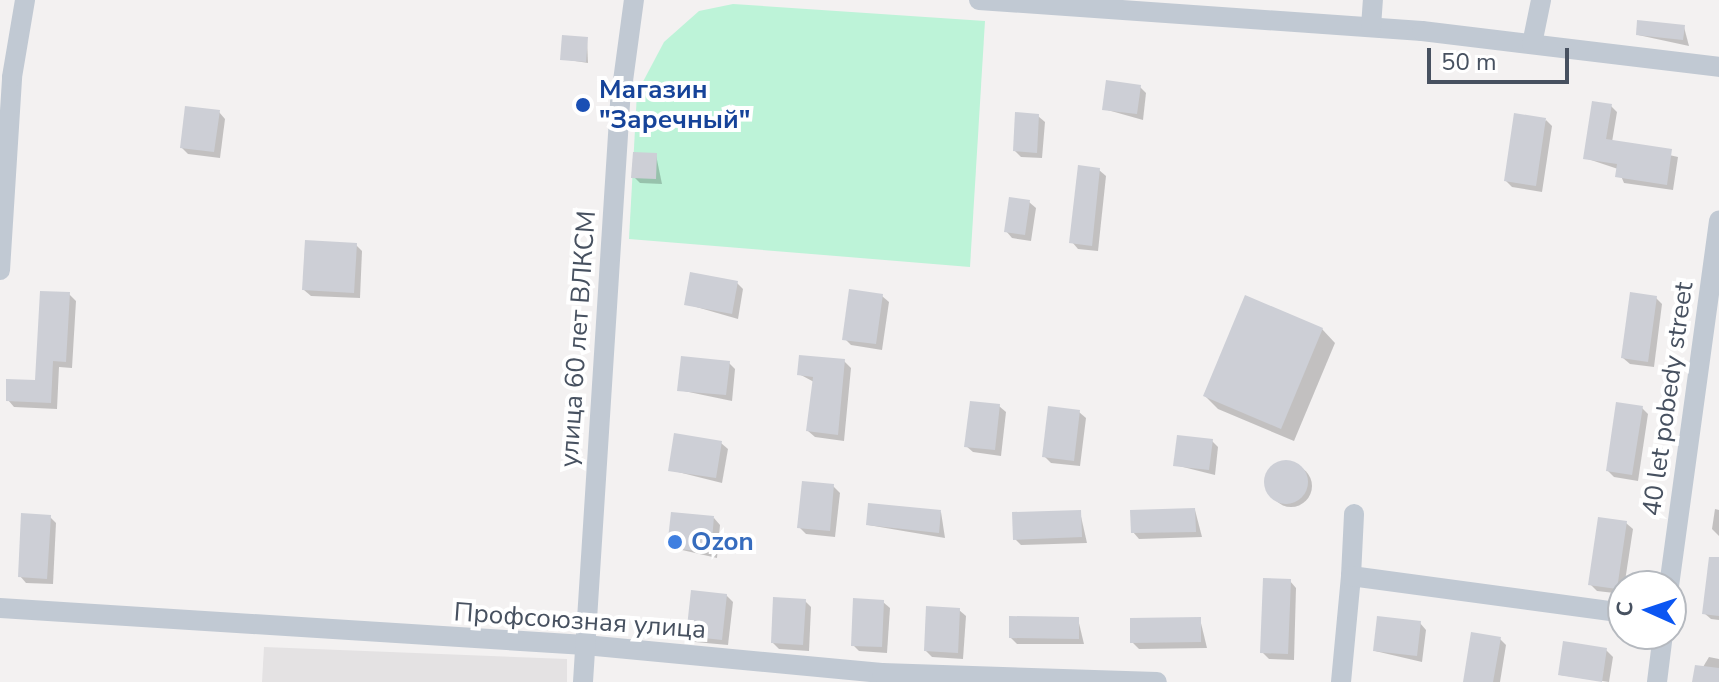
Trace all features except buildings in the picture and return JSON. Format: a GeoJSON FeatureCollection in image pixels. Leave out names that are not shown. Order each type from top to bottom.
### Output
{"type":"FeatureCollection","features":[{"type":"Feature","properties":{"kind":"street"},"geometry":{"type":"LineString","coordinates":[[0,270],[12,77],[25,0]]}},
{"type":"Feature","properties":{"kind":"street","name":"улица 60 лет ВЛКСМ"},"geometry":{"type":"LineString","coordinates":[[583,682],[620,103],[634,0]]}},
{"type":"Feature","properties":{"kind":"street"},"geometry":{"type":"LineString","coordinates":[[979,0],[1274,10],[1371,27],[1719,67]]}},
{"type":"Feature","properties":{"kind":"street"},"geometry":{"type":"LineString","coordinates":[[1371,27],[1373,0]]}},
{"type":"Feature","properties":{"kind":"street"},"geometry":{"type":"LineString","coordinates":[[1532,44],[1541,0]]}},
{"type":"Feature","properties":{"kind":"street","name":"40 let pobedy street"},"geometry":{"type":"LineString","coordinates":[[1671,570],[1719,220]]}},
{"type":"Feature","properties":{"kind":"street"},"geometry":{"type":"LineString","coordinates":[[1341,682],[1354,514]]}},
{"type":"Feature","properties":{"kind":"street"},"geometry":{"type":"LineString","coordinates":[[1351,576],[1607,611]]}},
{"type":"Feature","properties":{"kind":"street","name":"Профсоюзная улица"},"geometry":{"type":"LineString","coordinates":[[0,608],[585,645],[882,673],[1157,682]]}},
{"type":"Feature","properties":{"kind":"street"},"geometry":{"type":"LineString","coordinates":[[1657,682],[1661,650]]}},
{"type":"Feature","properties":{"kind":"shaded area"},"geometry":{"type":"Polygon","coordinates":[[[264,647],[567,659],[567,682],[262,682],[264,647]]]}},
{"type":"Feature","properties":{"kind":"green space"},"geometry":{"type":"Polygon","coordinates":[[[733,4],[985,21],[970,267],[629,239],[637,93],[664,42],[699,11],[733,4]]]}},
{"type":"Feature","properties":{"kind":"place","name":"Магазин \"Заречный\""},"geometry":{"type":"Point","coordinates":[583,105]}},
{"type":"Feature","properties":{"kind":"place","name":"Ozon"},"geometry":{"type":"Point","coordinates":[675,542]}}]}
